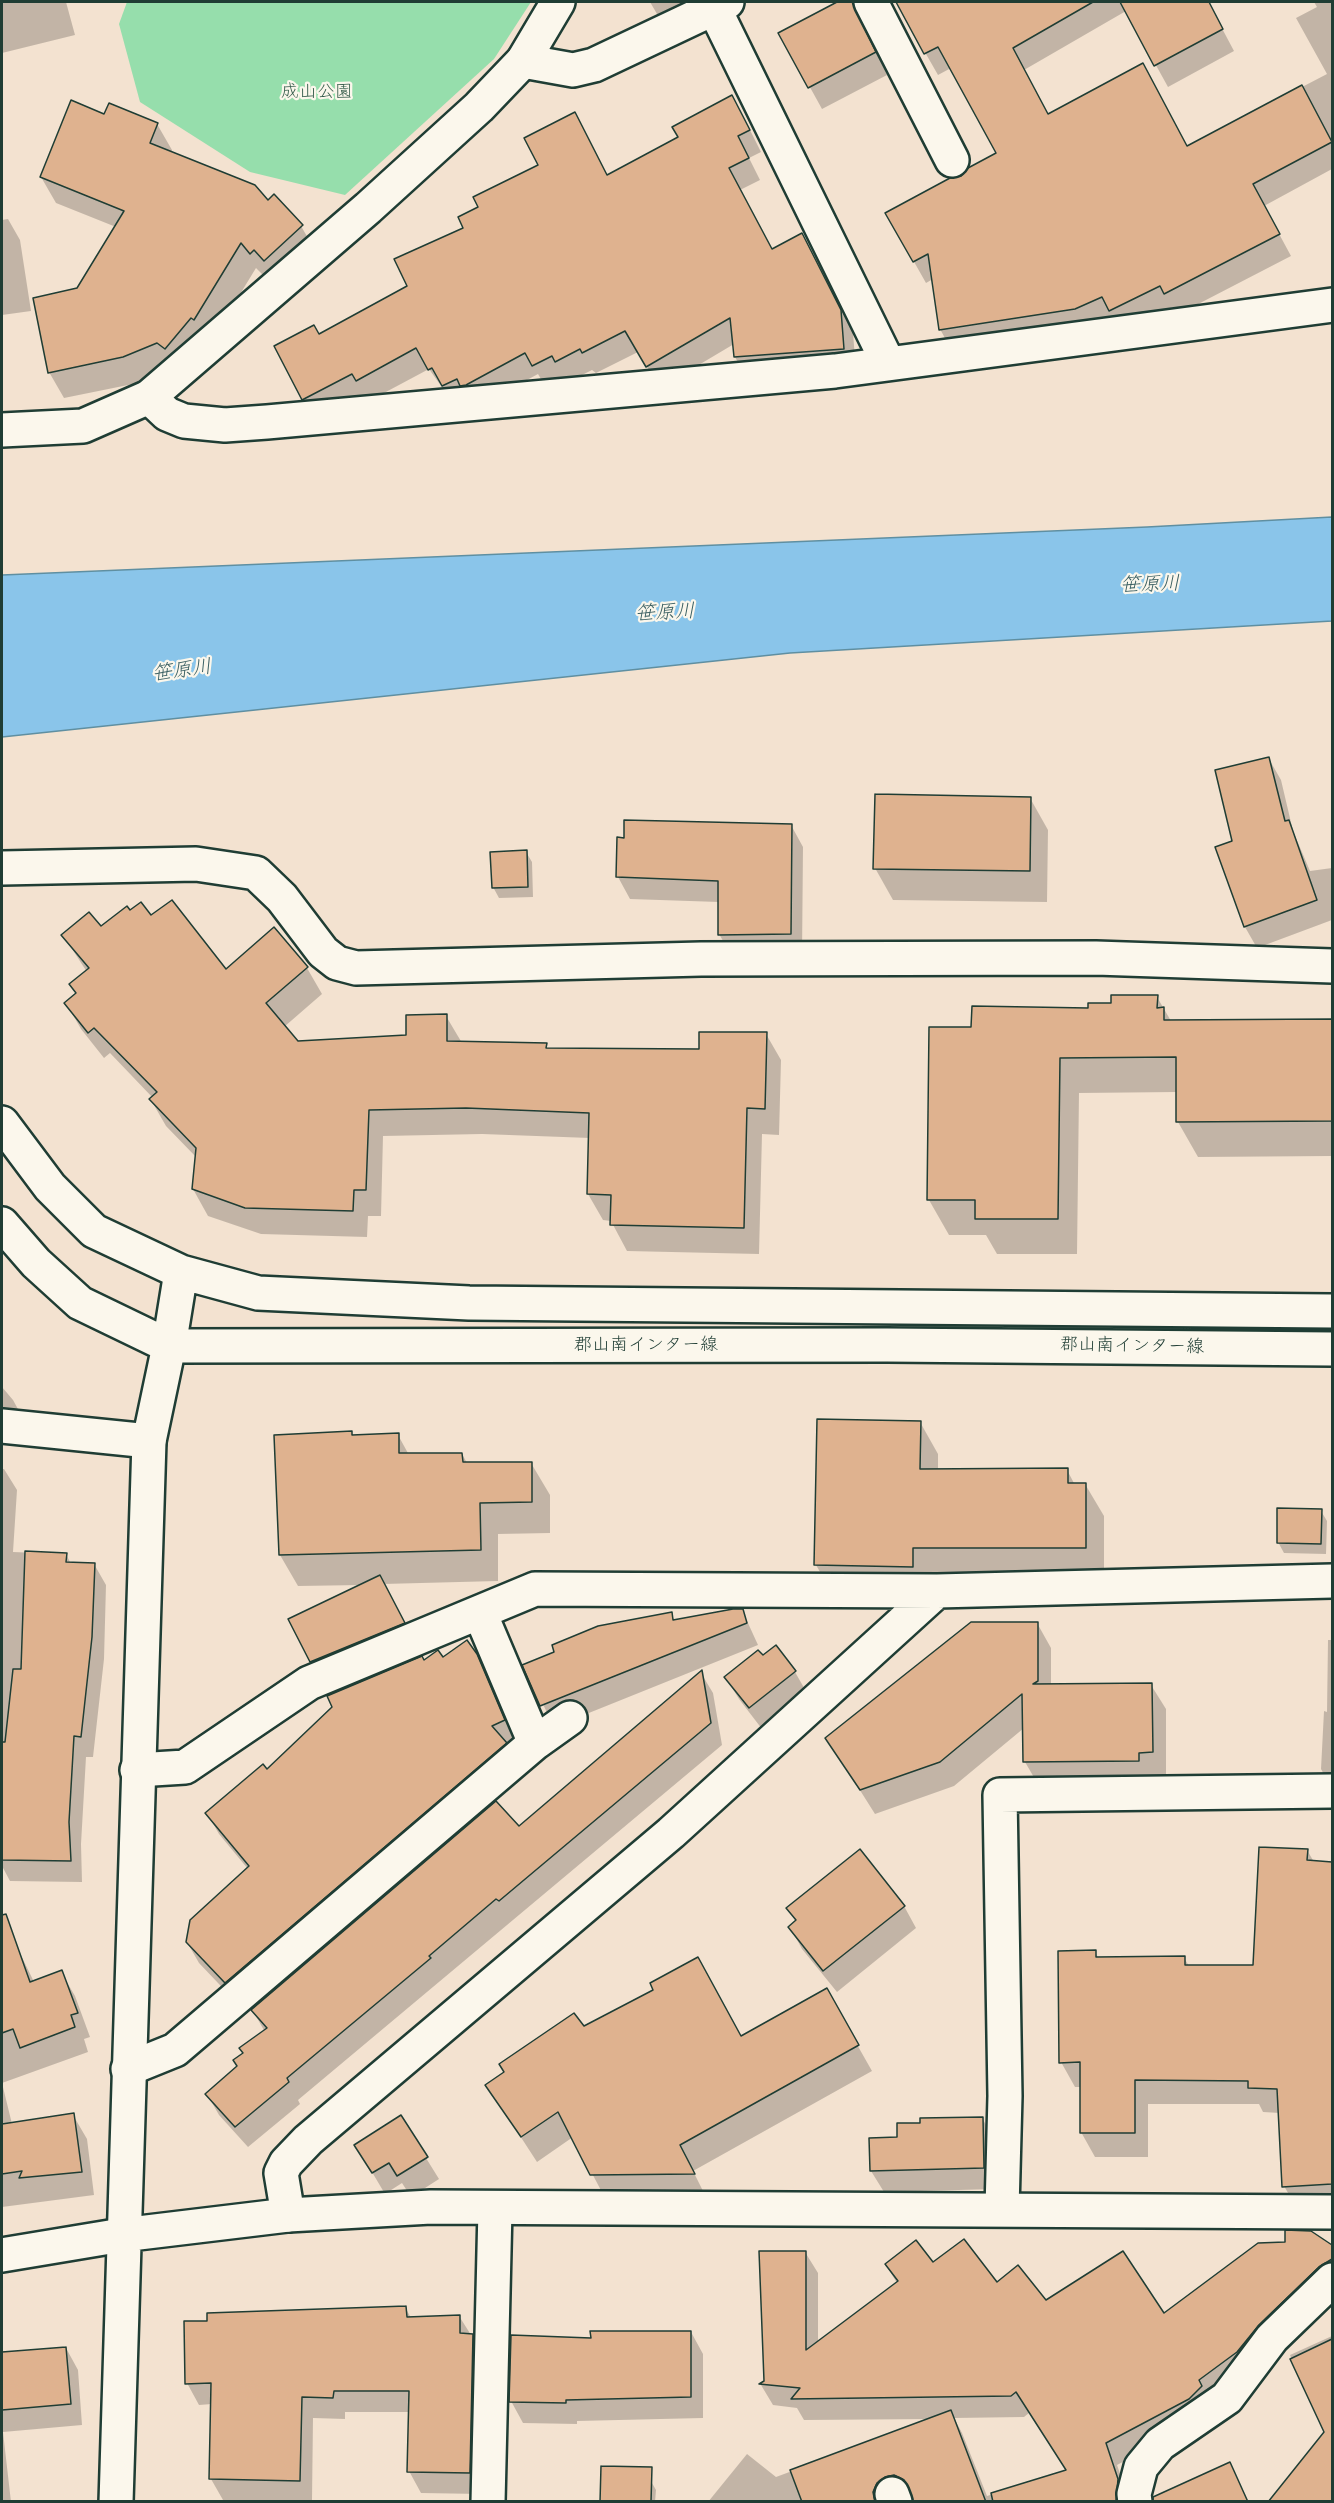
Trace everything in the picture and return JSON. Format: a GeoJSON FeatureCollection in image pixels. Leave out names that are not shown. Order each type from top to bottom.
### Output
{"type":"FeatureCollection","features":[{"type":"Feature","properties":{"kind":"street"},"geometry":{"type":"LineString","coordinates":[[2,430],[83,426],[150,397],[368,208],[479,107],[523,61],[558,2]]}},
{"type":"Feature","properties":{"kind":"street"},"geometry":{"type":"LineString","coordinates":[[871,2],[952,160]]}},
{"type":"Feature","properties":{"kind":"street"},"geometry":{"type":"LineString","coordinates":[[523,61],[564,69],[594,65],[721,5],[888,363]]}},
{"type":"Feature","properties":{"kind":"street"},"geometry":{"type":"LineString","coordinates":[[150,397],[167,414],[184,421],[225,424],[823,372],[1332,305]]}},
{"type":"Feature","properties":{"kind":"street"},"geometry":{"type":"LineString","coordinates":[[2,868],[196,864],[249,871],[264,879],[282,898],[323,952],[337,963],[356,968],[713,959],[1096,958],[1332,966]]}},
{"type":"Feature","properties":{"kind":"street"},"geometry":{"type":"LineString","coordinates":[[2,1123],[50,1187],[94,1231],[181,1272],[258,1293],[469,1303],[1332,1311]]}},
{"type":"Feature","properties":{"kind":"street","name":"郡山南インター線"},"geometry":{"type":"LineString","coordinates":[[2,1224],[36,1263],[80,1303],[169,1346],[899,1345],[1332,1349]]}},
{"type":"Feature","properties":{"kind":"street"},"geometry":{"type":"LineString","coordinates":[[116,2502],[122,2235],[149,1441],[169,1346],[181,1272]]}},
{"type":"Feature","properties":{"kind":"street"},"geometry":{"type":"LineString","coordinates":[[2,1426],[149,1441]]}},
{"type":"Feature","properties":{"kind":"street"},"geometry":{"type":"LineString","coordinates":[[137,1770],[186,1767],[309,1683],[535,1589],[937,1591],[1332,1581]]}},
{"type":"Feature","properties":{"kind":"street"},"geometry":{"type":"LineString","coordinates":[[288,2215],[281,2173],[286,2163],[308,2140],[671,1833],[937,1591]]}},
{"type":"Feature","properties":{"kind":"street"},"geometry":{"type":"LineString","coordinates":[[480,1613],[535,1743]]}},
{"type":"Feature","properties":{"kind":"street"},"geometry":{"type":"LineString","coordinates":[[128,2069],[175,2050],[535,1743],[570,1718]]}},
{"type":"Feature","properties":{"kind":"street"},"geometry":{"type":"LineString","coordinates":[[1002,2209],[1005,2096],[1000,1795],[1332,1791]]}},
{"type":"Feature","properties":{"kind":"street"},"geometry":{"type":"LineString","coordinates":[[2,2255],[122,2235],[288,2215],[431,2207],[1332,2212]]}},
{"type":"Feature","properties":{"kind":"street"},"geometry":{"type":"LineString","coordinates":[[488,2502],[495,2209]]}},
{"type":"Feature","properties":{"kind":"street"},"geometry":{"type":"LineString","coordinates":[[1135,2502],[1134,2494],[1141,2467],[1160,2444],[1227,2398],[1272,2338],[1332,2280]]}},
{"type":"Feature","properties":{"kind":"green space","name":"成山公園"},"geometry":{"type":"Polygon","coordinates":[[[127,2],[531,2],[494,59],[345,195],[250,172],[140,102],[119,24],[127,2]]]}},
{"type":"Feature","properties":{"kind":"water","name":"笹原川"},"geometry":{"type":"Polygon","coordinates":[[[1332,517],[1332,621],[790,653],[2,737],[2,575],[1147,527],[1332,517]]]}},
{"type":"Feature","properties":{"kind":"building"},"geometry":{"type":"Polygon","coordinates":[[[837,2],[852,2],[876,52],[808,88],[778,33],[837,2]]]}},
{"type":"Feature","properties":{"kind":"building"},"geometry":{"type":"Polygon","coordinates":[[[896,2],[1093,2],[1013,48],[1048,114],[1143,63],[1187,146],[1302,85],[1332,142],[1253,184],[1280,234],[1164,294],[1160,286],[1109,311],[1102,297],[1075,309],[939,330],[928,254],[913,262],[885,213],[950,178],[961,176],[968,168],[996,153],[938,47],[924,54],[896,2]]]}},
{"type":"Feature","properties":{"kind":"building"},"geometry":{"type":"Polygon","coordinates":[[[1120,2],[1209,2],[1223,29],[1154,66],[1120,2]]]}},
{"type":"Feature","properties":{"kind":"building"},"geometry":{"type":"Polygon","coordinates":[[[732,95],[750,130],[738,136],[749,158],[729,168],[772,249],[802,233],[841,310],[844,349],[734,357],[730,318],[646,367],[625,331],[582,353],[580,349],[555,362],[552,356],[532,366],[525,353],[466,385],[460,386],[457,379],[442,386],[432,368],[428,370],[416,348],[356,381],[352,374],[302,400],[274,346],[314,325],[319,334],[407,286],[394,259],[463,228],[458,217],[478,207],[473,197],[538,165],[524,138],[575,112],[607,175],[678,137],[672,127],[732,95]]]}},
{"type":"Feature","properties":{"kind":"building"},"geometry":{"type":"Polygon","coordinates":[[[71,100],[104,114],[109,103],[158,123],[150,143],[255,185],[268,200],[274,194],[303,225],[264,261],[254,250],[250,254],[241,243],[194,320],[191,318],[165,349],[157,343],[123,357],[48,373],[33,298],[77,288],[124,211],[40,177],[71,100]]]}},
{"type":"Feature","properties":{"kind":"building"},"geometry":{"type":"Polygon","coordinates":[[[1269,757],[1285,821],[1289,820],[1317,900],[1244,927],[1215,847],[1232,841],[1215,770],[1269,757]]]}},
{"type":"Feature","properties":{"kind":"building"},"geometry":{"type":"Polygon","coordinates":[[[875,794],[1031,797],[1030,871],[873,869],[875,794]]]}},
{"type":"Feature","properties":{"kind":"building"},"geometry":{"type":"Polygon","coordinates":[[[624,820],[792,824],[791,934],[718,935],[718,881],[616,877],[617,837],[624,838],[624,820]]]}},
{"type":"Feature","properties":{"kind":"building"},"geometry":{"type":"Polygon","coordinates":[[[527,850],[528,887],[492,888],[490,852],[527,850]]]}},
{"type":"Feature","properties":{"kind":"building"},"geometry":{"type":"Polygon","coordinates":[[[172,900],[226,969],[274,927],[308,967],[266,1003],[298,1041],[406,1035],[406,1015],[447,1014],[447,1041],[547,1043],[546,1048],[699,1049],[699,1032],[767,1032],[765,1109],[747,1108],[744,1228],[610,1225],[611,1195],[587,1194],[589,1113],[466,1108],[369,1110],[366,1190],[354,1190],[353,1211],[245,1208],[192,1189],[196,1148],[149,1099],[157,1092],[94,1028],[88,1033],[64,1003],[76,993],[69,984],[89,968],[61,935],[89,912],[101,926],[127,906],[130,910],[141,902],[151,915],[172,900]]]}},
{"type":"Feature","properties":{"kind":"building"},"geometry":{"type":"Polygon","coordinates":[[[1111,995],[1158,995],[1157,1008],[1164,1007],[1164,1020],[1332,1019],[1332,1121],[1176,1122],[1176,1057],[1060,1058],[1058,1219],[975,1219],[975,1200],[927,1200],[929,1027],[971,1027],[972,1006],[1088,1008],[1088,1003],[1111,1003],[1111,995]]]}},
{"type":"Feature","properties":{"kind":"building"},"geometry":{"type":"Polygon","coordinates":[[[817,1419],[921,1421],[920,1469],[1068,1468],[1068,1483],[1086,1483],[1086,1548],[913,1548],[913,1567],[814,1565],[817,1419]]]}},
{"type":"Feature","properties":{"kind":"building"},"geometry":{"type":"Polygon","coordinates":[[[352,1431],[352,1435],[399,1433],[399,1453],[462,1453],[463,1462],[532,1462],[532,1502],[480,1503],[481,1550],[279,1555],[274,1435],[352,1431]]]}},
{"type":"Feature","properties":{"kind":"building"},"geometry":{"type":"Polygon","coordinates":[[[1277,1508],[1322,1509],[1321,1544],[1277,1543],[1277,1508]]]}},
{"type":"Feature","properties":{"kind":"building"},"geometry":{"type":"Polygon","coordinates":[[[25,1551],[67,1553],[66,1562],[95,1563],[92,1637],[81,1737],[74,1736],[69,1822],[71,1861],[2,1860],[2,1742],[5,1742],[13,1669],[21,1669],[25,1551]]]}},
{"type":"Feature","properties":{"kind":"building"},"geometry":{"type":"Polygon","coordinates":[[[380,1575],[405,1623],[310,1662],[288,1619],[380,1575]]]}},
{"type":"Feature","properties":{"kind":"building"},"geometry":{"type":"Polygon","coordinates":[[[743,1609],[747,1623],[540,1706],[522,1665],[554,1652],[552,1645],[598,1626],[672,1612],[673,1620],[743,1609]]]}},
{"type":"Feature","properties":{"kind":"building"},"geometry":{"type":"Polygon","coordinates":[[[971,1622],[1038,1622],[1038,1681],[1033,1684],[1152,1683],[1153,1752],[1139,1753],[1139,1761],[1023,1762],[1022,1694],[940,1762],[860,1790],[825,1738],[971,1622]]]}},
{"type":"Feature","properties":{"kind":"building"},"geometry":{"type":"Polygon","coordinates":[[[467,1640],[477,1654],[505,1720],[492,1726],[507,1743],[225,1983],[186,1942],[190,1920],[249,1866],[205,1813],[263,1764],[267,1769],[332,1707],[327,1696],[422,1656],[424,1660],[438,1650],[443,1657],[467,1640]]]}},
{"type":"Feature","properties":{"kind":"building"},"geometry":{"type":"Polygon","coordinates":[[[776,1645],[796,1671],[749,1708],[724,1677],[758,1650],[763,1655],[776,1645]]]}},
{"type":"Feature","properties":{"kind":"building"},"geometry":{"type":"Polygon","coordinates":[[[702,1670],[711,1723],[499,1901],[496,1899],[429,1956],[431,1958],[287,2078],[289,2082],[235,2127],[205,2094],[237,2066],[233,2060],[243,2053],[239,2048],[267,2028],[251,2010],[496,1801],[519,1826],[702,1670]]]}},
{"type":"Feature","properties":{"kind":"building"},"geometry":{"type":"Polygon","coordinates":[[[1259,1847],[1308,1849],[1307,1860],[1332,1862],[1332,2184],[1282,2187],[1277,2089],[1248,2088],[1248,2081],[1135,2080],[1135,2133],[1080,2133],[1080,2062],[1059,2063],[1058,1951],[1096,1950],[1096,1957],[1185,1956],[1185,1965],[1253,1965],[1259,1847]]]}},
{"type":"Feature","properties":{"kind":"building"},"geometry":{"type":"Polygon","coordinates":[[[860,1849],[905,1906],[823,1971],[788,1927],[796,1920],[786,1908],[860,1849]]]}},
{"type":"Feature","properties":{"kind":"building"},"geometry":{"type":"Polygon","coordinates":[[[6,1914],[30,1982],[62,1970],[78,2013],[71,2015],[75,2027],[20,2048],[13,2029],[2,2033],[2,1915],[6,1914]]]}},
{"type":"Feature","properties":{"kind":"building"},"geometry":{"type":"Polygon","coordinates":[[[698,1957],[741,2036],[827,1988],[859,2045],[680,2145],[695,2174],[590,2175],[558,2112],[521,2137],[485,2085],[504,2072],[499,2064],[574,2013],[584,2026],[653,1990],[650,1983],[698,1957]]]}},
{"type":"Feature","properties":{"kind":"building"},"geometry":{"type":"Polygon","coordinates":[[[74,2113],[82,2172],[19,2178],[22,2171],[2,2174],[2,2124],[74,2113]]]}},
{"type":"Feature","properties":{"kind":"building"},"geometry":{"type":"Polygon","coordinates":[[[401,2115],[428,2157],[397,2176],[389,2163],[372,2173],[354,2145],[401,2115]]]}},
{"type":"Feature","properties":{"kind":"building"},"geometry":{"type":"Polygon","coordinates":[[[983,2117],[984,2168],[870,2171],[869,2138],[897,2137],[897,2123],[920,2123],[920,2118],[983,2117]]]}},
{"type":"Feature","properties":{"kind":"building"},"geometry":{"type":"Polygon","coordinates":[[[1285,2230],[1311,2231],[1332,2245],[1332,2259],[1319,2267],[1259,2325],[1237,2352],[1199,2380],[1202,2386],[1189,2399],[1106,2443],[1118,2479],[1116,2502],[993,2502],[991,2493],[1066,2470],[1016,2392],[1011,2396],[791,2399],[800,2388],[759,2384],[764,2381],[759,2251],[806,2251],[806,2350],[898,2281],[885,2264],[916,2240],[933,2262],[964,2239],[997,2282],[1018,2265],[1046,2300],[1123,2251],[1164,2313],[1258,2243],[1285,2242],[1285,2230]]]}},
{"type":"Feature","properties":{"kind":"building"},"geometry":{"type":"Polygon","coordinates":[[[406,2306],[407,2317],[460,2315],[460,2333],[473,2334],[470,2473],[407,2472],[409,2391],[334,2391],[333,2398],[302,2397],[300,2481],[209,2479],[211,2383],[185,2384],[184,2321],[207,2321],[207,2313],[406,2306]]]}},
{"type":"Feature","properties":{"kind":"building"},"geometry":{"type":"Polygon","coordinates":[[[590,2331],[691,2331],[691,2397],[566,2400],[566,2403],[509,2402],[511,2335],[591,2338],[590,2331]]]}},
{"type":"Feature","properties":{"kind":"building"},"geometry":{"type":"Polygon","coordinates":[[[1332,2339],[1332,2502],[1268,2502],[1324,2432],[1290,2359],[1332,2339]]]}},
{"type":"Feature","properties":{"kind":"building"},"geometry":{"type":"Polygon","coordinates":[[[66,2347],[71,2404],[2,2410],[2,2352],[66,2347]]]}},
{"type":"Feature","properties":{"kind":"building"},"geometry":{"type":"Polygon","coordinates":[[[951,2410],[986,2502],[913,2502],[904,2480],[894,2475],[885,2477],[877,2483],[873,2492],[875,2502],[802,2502],[790,2470],[951,2410]]]}},
{"type":"Feature","properties":{"kind":"building"},"geometry":{"type":"Polygon","coordinates":[[[1230,2462],[1248,2502],[1153,2502],[1153,2497],[1230,2462]]]}},
{"type":"Feature","properties":{"kind":"building"},"geometry":{"type":"Polygon","coordinates":[[[601,2466],[652,2467],[651,2502],[600,2502],[601,2466]]]}}]}
